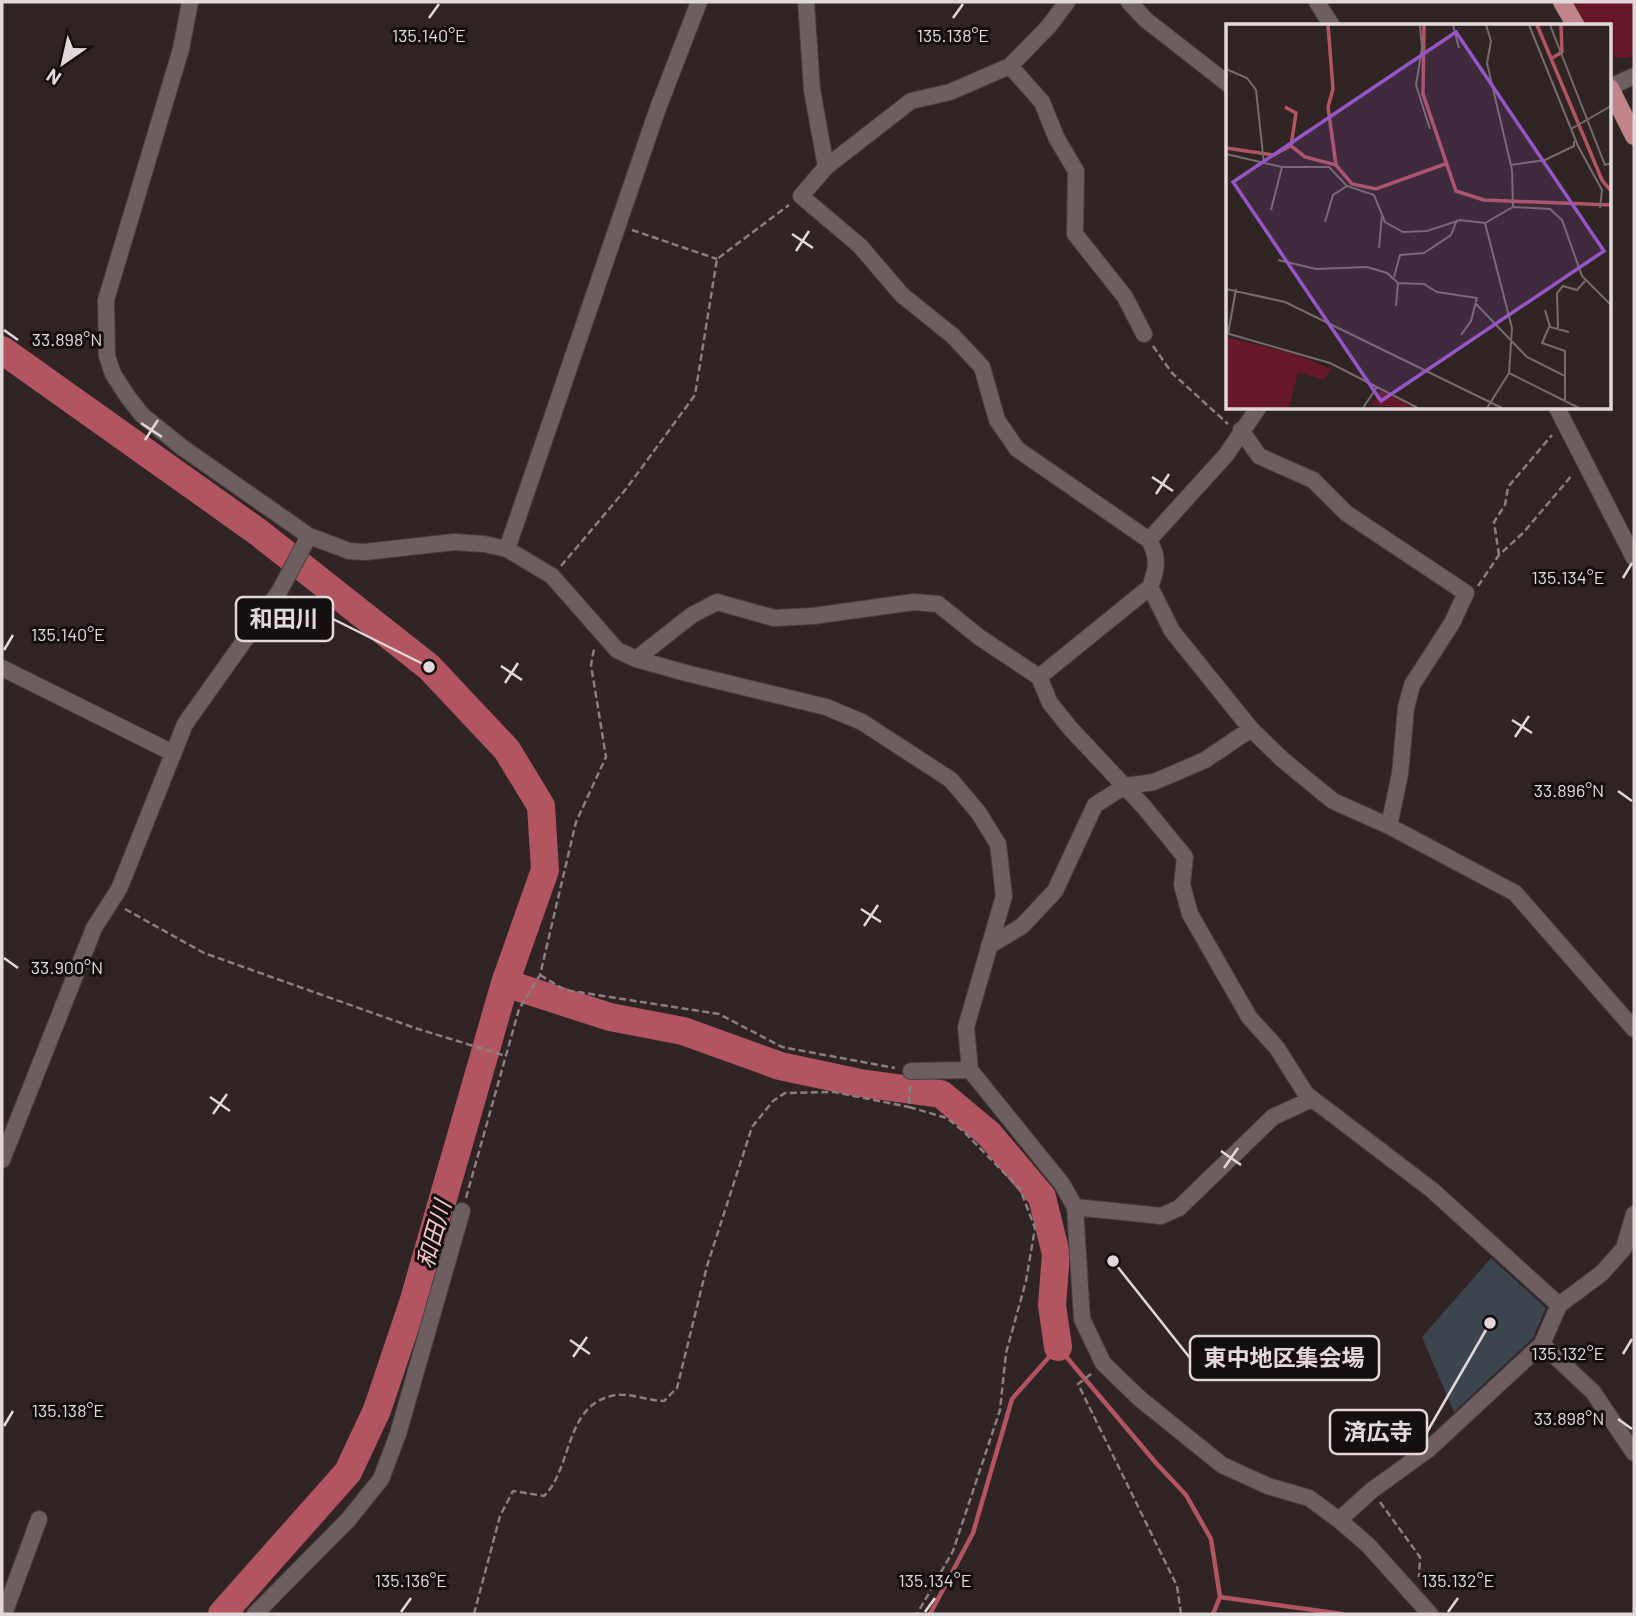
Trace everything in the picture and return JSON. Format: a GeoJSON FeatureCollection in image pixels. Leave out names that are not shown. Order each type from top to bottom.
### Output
{"type":"FeatureCollection","features":[{"type":"Feature","properties":{"kind":"main road"},"geometry":{"type":"LineString","coordinates":[[1562,2],[1575,24]]}},
{"type":"Feature","properties":{"kind":"main road"},"geometry":{"type":"LineString","coordinates":[[1612,92],[1634,136]]}},
{"type":"Feature","properties":{"kind":"street"},"geometry":{"type":"LineString","coordinates":[[190,2],[181,49],[106,300],[107,356],[113,374],[142,415],[307,541],[349,551],[454,542],[507,549],[552,576],[617,650],[636,659],[826,707],[862,722],[951,780],[978,812],[998,844],[1004,896],[966,1027],[970,1070],[1062,1184],[1075,1207],[1082,1319],[1103,1363],[1139,1398],[1222,1465],[1268,1486],[1309,1498],[1339,1520],[1368,1545],[1414,1608],[1430,1614]]}},
{"type":"Feature","properties":{"kind":"street"},"geometry":{"type":"LineString","coordinates":[[507,549],[658,108],[699,2]]}},
{"type":"Feature","properties":{"kind":"street"},"geometry":{"type":"LineString","coordinates":[[806,2],[811,90],[826,167]]}},
{"type":"Feature","properties":{"kind":"street"},"geometry":{"type":"LineString","coordinates":[[1039,677],[1150,587],[1157,568],[1156,552],[1149,540],[1017,449],[997,420],[982,367],[953,336],[902,295],[860,246],[801,196],[826,167],[911,101],[950,92],[1010,66],[1049,26],[1067,2]]}},
{"type":"Feature","properties":{"kind":"street"},"geometry":{"type":"LineString","coordinates":[[1129,2],[1146,20],[1226,82]]}},
{"type":"Feature","properties":{"kind":"street"},"geometry":{"type":"LineString","coordinates":[[1317,2],[1331,24]]}},
{"type":"Feature","properties":{"kind":"street"},"geometry":{"type":"LineString","coordinates":[[1010,66],[1042,102],[1056,137],[1076,171],[1075,234],[1125,296],[1144,334]]}},
{"type":"Feature","properties":{"kind":"street"},"geometry":{"type":"LineString","coordinates":[[1612,87],[1634,76]]}},
{"type":"Feature","properties":{"kind":"street"},"geometry":{"type":"LineString","coordinates":[[1149,540],[1226,455],[1256,410]]}},
{"type":"Feature","properties":{"kind":"street"},"geometry":{"type":"LineString","coordinates":[[1558,410],[1634,558]]}},
{"type":"Feature","properties":{"kind":"street"},"geometry":{"type":"LineString","coordinates":[[1240,431],[1259,456],[1313,480],[1346,513],[1466,593],[1452,623],[1412,685],[1406,708],[1400,774],[1390,826]]}},
{"type":"Feature","properties":{"kind":"street"},"geometry":{"type":"LineString","coordinates":[[2,1160],[94,928],[119,889],[185,724],[279,592],[307,541]]}},
{"type":"Feature","properties":{"kind":"street"},"geometry":{"type":"LineString","coordinates":[[1150,587],[1172,631],[1251,729],[1333,801],[1390,826],[1515,893],[1634,1029]]}},
{"type":"Feature","properties":{"kind":"street"},"geometry":{"type":"LineString","coordinates":[[636,659],[692,615],[717,602],[774,618],[813,616],[914,602],[938,604],[979,637],[1039,677],[1050,703],[1070,728],[1125,786],[1185,857],[1182,885],[1190,914],[1249,1017],[1277,1048],[1312,1099],[1432,1190],[1559,1305]]}},
{"type":"Feature","properties":{"kind":"street"},"geometry":{"type":"LineString","coordinates":[[2,668],[173,753]]}},
{"type":"Feature","properties":{"kind":"street"},"geometry":{"type":"LineString","coordinates":[[989,946],[1022,926],[1055,891],[1095,805],[1125,786],[1154,782],[1205,760],[1251,729]]}},
{"type":"Feature","properties":{"kind":"street"},"geometry":{"type":"LineString","coordinates":[[911,1071],[970,1070]]}},
{"type":"Feature","properties":{"kind":"street"},"geometry":{"type":"LineString","coordinates":[[1075,1207],[1161,1216],[1179,1208],[1273,1117],[1312,1099]]}},
{"type":"Feature","properties":{"kind":"street"},"geometry":{"type":"LineString","coordinates":[[255,1614],[348,1520],[381,1479],[398,1434],[462,1211]]}},
{"type":"Feature","properties":{"kind":"street"},"geometry":{"type":"LineString","coordinates":[[1339,1520],[1371,1491],[1429,1449],[1542,1344],[1559,1305],[1602,1273],[1624,1248],[1634,1214]]}},
{"type":"Feature","properties":{"kind":"street"},"geometry":{"type":"LineString","coordinates":[[1542,1344],[1593,1392],[1634,1453]]}},
{"type":"Feature","properties":{"kind":"street"},"geometry":{"type":"LineString","coordinates":[[4,1614],[39,1519]]}},
{"type":"Feature","properties":{"kind":"path"},"geometry":{"type":"LineString","coordinates":[[552,576],[626,489],[695,395],[717,259],[801,196]]}},
{"type":"Feature","properties":{"kind":"path"},"geometry":{"type":"LineString","coordinates":[[619,226],[717,259]]}},
{"type":"Feature","properties":{"kind":"path"},"geometry":{"type":"LineString","coordinates":[[1144,334],[1172,373],[1240,431]]}},
{"type":"Feature","properties":{"kind":"path"},"geometry":{"type":"LineString","coordinates":[[1499,555],[1493,522],[1505,505],[1508,487],[1556,431],[1566,425]]}},
{"type":"Feature","properties":{"kind":"path"},"geometry":{"type":"LineString","coordinates":[[1466,593],[1478,585],[1499,555],[1523,533],[1560,486],[1586,462]]}},
{"type":"Feature","properties":{"kind":"path"},"geometry":{"type":"LineString","coordinates":[[462,1211],[519,1009],[540,975],[576,822],[606,757],[591,665],[598,629]]}},
{"type":"Feature","properties":{"kind":"path"},"geometry":{"type":"LineString","coordinates":[[111,902],[204,953],[402,1024],[506,1056]]}},
{"type":"Feature","properties":{"kind":"path"},"geometry":{"type":"LineString","coordinates":[[540,975],[565,990],[719,1014],[782,1048],[911,1071],[909,1107]]}},
{"type":"Feature","properties":{"kind":"path"},"geometry":{"type":"LineString","coordinates":[[474,1614],[500,1516],[513,1491],[544,1496],[552,1488],[574,1428],[587,1410],[617,1395],[664,1401],[677,1388],[707,1266],[752,1127],[773,1101],[785,1093],[834,1092],[909,1107],[947,1118],[1020,1189],[1035,1228],[1026,1281],[1006,1353],[1000,1410],[953,1551],[917,1614]]}},
{"type":"Feature","properties":{"kind":"path"},"geometry":{"type":"LineString","coordinates":[[1103,1363],[1078,1384],[1177,1586],[1181,1614]]}},
{"type":"Feature","properties":{"kind":"path"},"geometry":{"type":"LineString","coordinates":[[1371,1491],[1420,1557],[1414,1608]]}},
{"type":"Feature","properties":{"kind":"shaded area"},"geometry":{"type":"Polygon","coordinates":[[[1573,2],[1634,2],[1634,54],[1628,58],[1612,56],[1612,24],[1585,24],[1573,2]]]}},
{"type":"Feature","properties":{"kind":"building"},"geometry":{"type":"Polygon","coordinates":[[[1491,1258],[1546,1308],[1533,1338],[1454,1412],[1422,1337],[1491,1258]]]}},
{"type":"Feature","properties":{"kind":"waterway","name":"和田川"},"geometry":{"type":"LineString","coordinates":[[2,350],[258,532],[429,667],[507,750],[541,806],[545,870],[505,983],[413,1303],[377,1410],[348,1472],[222,1614]]}},
{"type":"Feature","properties":{"kind":"waterway"},"geometry":{"type":"LineString","coordinates":[[505,983],[610,1017],[683,1031],[780,1066],[860,1083],[941,1094],[989,1134],[1042,1197],[1056,1254],[1052,1305],[1058,1347]]}},
{"type":"Feature","properties":{"kind":"waterway"},"geometry":{"type":"LineString","coordinates":[[930,1614],[973,1533],[1012,1399],[1058,1347],[1186,1495],[1211,1539],[1220,1597],[1213,1614]]}},
{"type":"Feature","properties":{"kind":"waterway"},"geometry":{"type":"LineString","coordinates":[[1220,1597],[1342,1614]]}},
{"type":"Feature","properties":{"kind":"place","name":"和田川"},"geometry":{"type":"Point","coordinates":[429,667]}},
{"type":"Feature","properties":{"kind":"place","name":"東中地区集会場"},"geometry":{"type":"Point","coordinates":[1113,1261]}},
{"type":"Feature","properties":{"kind":"place","name":"済広寺"},"geometry":{"type":"Point","coordinates":[1490,1323]}}]}
